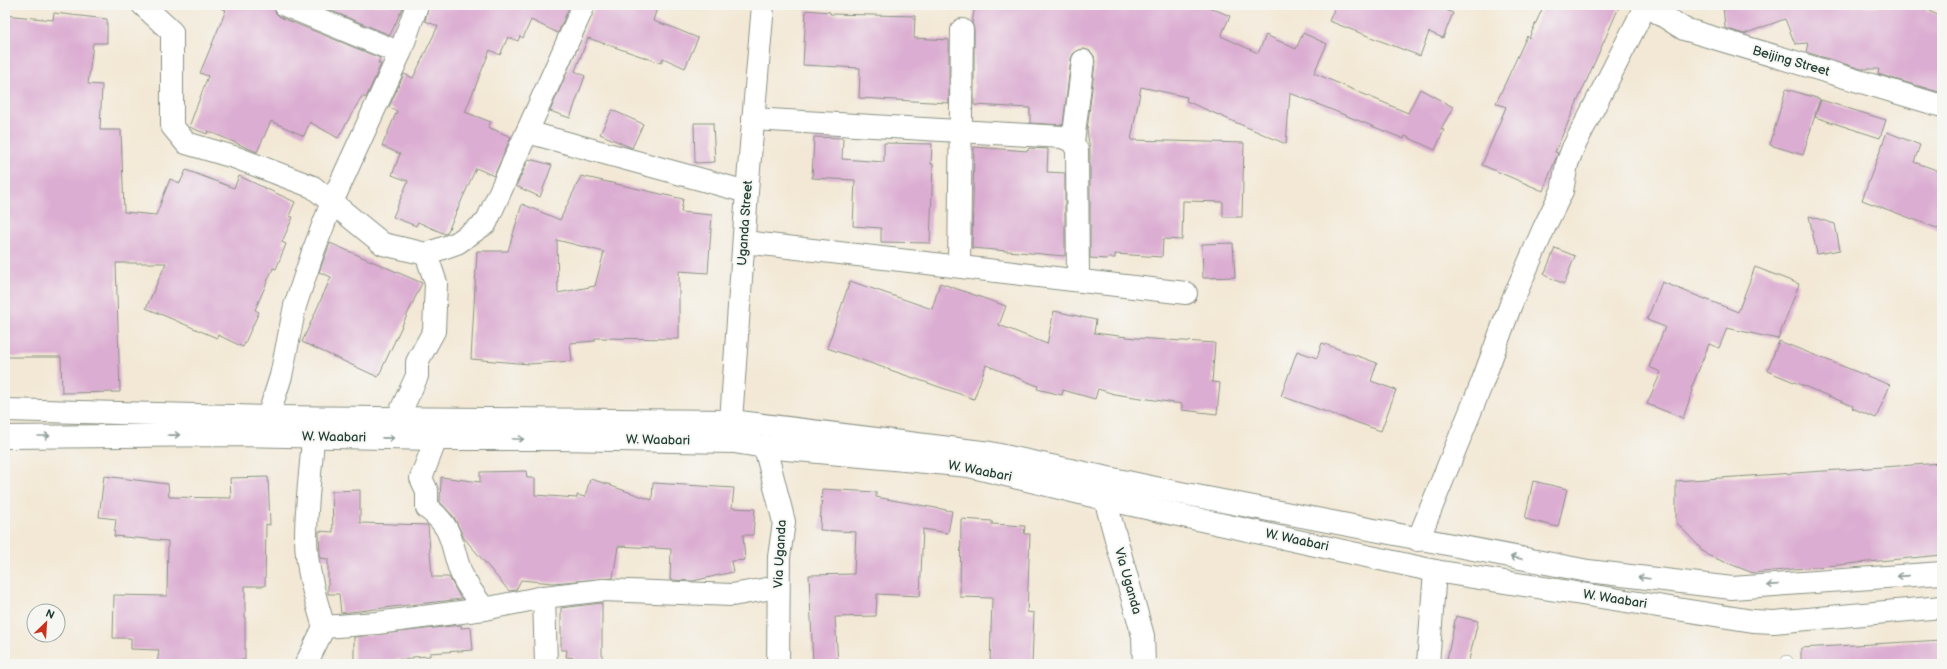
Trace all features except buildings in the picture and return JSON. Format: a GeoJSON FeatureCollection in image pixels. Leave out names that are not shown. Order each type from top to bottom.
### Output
{"type":"FeatureCollection","features":[{"type":"Feature","properties":{"kind":"street"},"geometry":{"type":"LineString","coordinates":[[143,5],[172,32],[172,126],[186,144],[238,158],[313,187],[383,244],[426,254],[457,243],[486,223],[584,5]]}},
{"type":"Feature","properties":{"kind":"street"},"geometry":{"type":"LineString","coordinates":[[285,5],[400,52]]}},
{"type":"Feature","properties":{"kind":"street"},"geometry":{"type":"LineString","coordinates":[[268,417],[281,376],[295,306],[332,202],[400,52],[417,5]]}},
{"type":"Feature","properties":{"kind":"street"},"geometry":{"type":"LineString","coordinates":[[1418,540],[1482,383],[1511,304],[1562,191],[1567,164],[1573,148],[1646,5]]}},
{"type":"Feature","properties":{"kind":"street","name":"Beijing Street"},"geometry":{"type":"LineString","coordinates":[[1646,5],[1684,29],[1942,106]]}},
{"type":"Feature","properties":{"kind":"street","name":"Uganda Street"},"geometry":{"type":"LineString","coordinates":[[732,431],[760,6]]}},
{"type":"Feature","properties":{"kind":"street"},"geometry":{"type":"LineString","coordinates":[[959,266],[962,131],[962,30]]}},
{"type":"Feature","properties":{"kind":"street"},"geometry":{"type":"LineString","coordinates":[[1078,280],[1077,150],[1073,142],[1083,61]]}},
{"type":"Feature","properties":{"kind":"street"},"geometry":{"type":"LineString","coordinates":[[753,119],[1062,137],[1073,142]]}},
{"type":"Feature","properties":{"kind":"street"},"geometry":{"type":"LineString","coordinates":[[527,132],[747,192]]}},
{"type":"Feature","properties":{"kind":"street"},"geometry":{"type":"LineString","coordinates":[[744,242],[1186,293]]}},
{"type":"Feature","properties":{"kind":"street"},"geometry":{"type":"LineString","coordinates":[[397,419],[417,376],[417,362],[434,331],[436,283],[426,254]]}},
{"type":"Feature","properties":{"kind":"street","name":"W. Waabari"},"geometry":{"type":"LineString","coordinates":[[5,410],[397,419],[732,431],[990,453],[1164,490],[1362,527],[1418,540],[1588,571],[1732,588],[1942,573]]}},
{"type":"Feature","properties":{"kind":"street","name":"W. Waabari"},"geometry":{"type":"LineString","coordinates":[[5,437],[235,435],[436,439],[732,431],[765,447],[969,466],[1105,499],[1435,571],[1753,621],[1774,622],[1942,607]]}},
{"type":"Feature","properties":{"kind":"street"},"geometry":{"type":"LineString","coordinates":[[306,664],[324,627],[316,604],[308,564],[306,537],[313,437]]}},
{"type":"Feature","properties":{"kind":"street"},"geometry":{"type":"LineString","coordinates":[[436,439],[421,478],[427,491],[427,508],[440,517],[452,537],[462,576],[484,609]]}},
{"type":"Feature","properties":{"kind":"street","name":"Via Uganda"},"geometry":{"type":"LineString","coordinates":[[765,447],[784,522],[779,557],[778,664]]}},
{"type":"Feature","properties":{"kind":"street","name":"Via Uganda"},"geometry":{"type":"LineString","coordinates":[[1105,499],[1143,636],[1144,664]]}},
{"type":"Feature","properties":{"kind":"street"},"geometry":{"type":"LineString","coordinates":[[1428,664],[1435,571]]}},
{"type":"Feature","properties":{"kind":"street"},"geometry":{"type":"LineString","coordinates":[[324,627],[377,623],[484,609],[544,597],[603,590],[732,595],[778,587]]}},
{"type":"Feature","properties":{"kind":"street"},"geometry":{"type":"LineString","coordinates":[[544,597],[546,664]]}}]}
